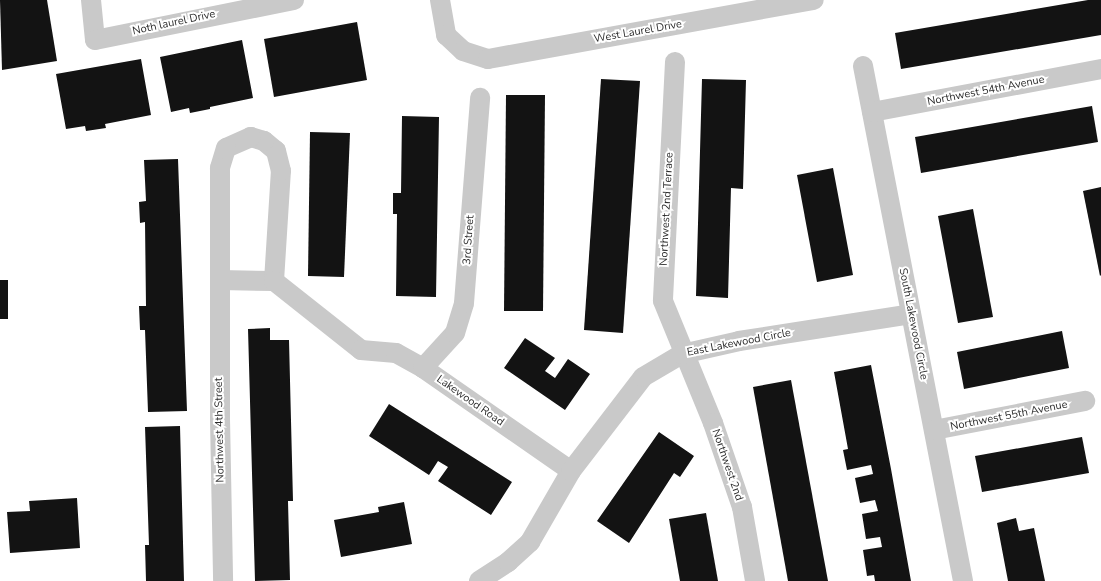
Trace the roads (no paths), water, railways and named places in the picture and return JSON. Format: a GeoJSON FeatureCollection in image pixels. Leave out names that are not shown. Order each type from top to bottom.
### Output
{"type":"FeatureCollection","features":[{"type":"Feature","properties":{"kind":"street","name":"Noth laurel Drive"},"geometry":{"type":"LineString","coordinates":[[90,0],[95,40],[294,0]]}},
{"type":"Feature","properties":{"kind":"street","name":"West Laurel Drive"},"geometry":{"type":"LineString","coordinates":[[440,0],[446,35],[463,51],[488,59],[814,0]]}},
{"type":"Feature","properties":{"kind":"street","name":"Northwest 2nd Terrace"},"geometry":{"type":"LineString","coordinates":[[675,62],[663,300],[682,354]]}},
{"type":"Feature","properties":{"kind":"street","name":"South Lakewood Circle"},"geometry":{"type":"LineString","coordinates":[[863,66],[963,581]]}},
{"type":"Feature","properties":{"kind":"street","name":"Northwest 54th Avenue"},"geometry":{"type":"LineString","coordinates":[[872,112],[1101,69]]}},
{"type":"Feature","properties":{"kind":"street","name":"3rd Street"},"geometry":{"type":"LineString","coordinates":[[423,368],[455,333],[464,303],[480,98]]}},
{"type":"Feature","properties":{"kind":"street","name":"Northwest 4th Street"},"geometry":{"type":"LineString","coordinates":[[223,581],[220,168],[226,148],[251,136],[264,141],[276,151],[281,172],[274,281]]}},
{"type":"Feature","properties":{"kind":"street"},"geometry":{"type":"LineString","coordinates":[[220,280],[274,281]]}},
{"type":"Feature","properties":{"kind":"street","name":"Lakewood Road"},"geometry":{"type":"LineString","coordinates":[[274,281],[361,350],[396,353],[423,368],[571,471]]}},
{"type":"Feature","properties":{"kind":"street","name":"East Lakewood Circle"},"geometry":{"type":"LineString","coordinates":[[479,581],[508,562],[530,542],[571,471],[643,377],[682,354],[739,342],[911,314]]}},
{"type":"Feature","properties":{"kind":"street","name":"Northwest 2nd"},"geometry":{"type":"LineString","coordinates":[[682,354],[713,423],[742,507],[755,581]]}},
{"type":"Feature","properties":{"kind":"street","name":"Northwest 55th Avenue"},"geometry":{"type":"LineString","coordinates":[[934,430],[1085,401]]}}]}
